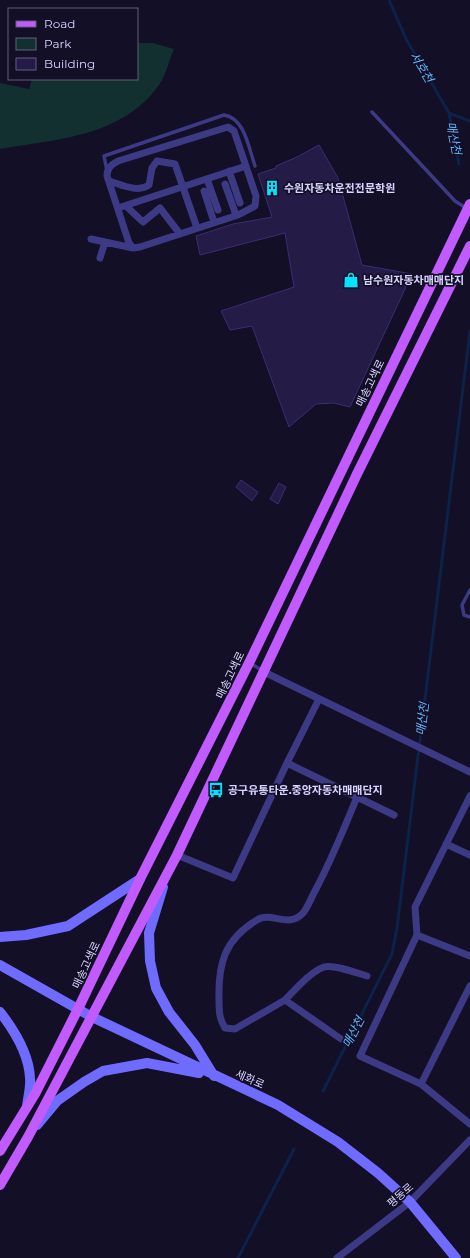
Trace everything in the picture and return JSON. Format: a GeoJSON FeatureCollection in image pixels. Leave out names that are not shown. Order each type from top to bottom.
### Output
{"type":"FeatureCollection","features":[{"type":"Feature","properties":{"kind":"main road","name":"매송고색로"},"geometry":{"type":"LineString","coordinates":[[0,1151],[35,1094],[78,1009],[140,879],[249,663],[469,208]]}},
{"type":"Feature","properties":{"kind":"main road"},"geometry":{"type":"LineString","coordinates":[[0,1185],[28,1137],[177,855],[357,474],[470,246]]}},
{"type":"Feature","properties":{"kind":"main road"},"geometry":{"type":"LineString","coordinates":[[168,871],[150,933],[150,961],[156,988],[169,1012],[196,1045],[214,1076]]}},
{"type":"Feature","properties":{"kind":"main road"},"geometry":{"type":"LineString","coordinates":[[0,937],[26,935],[68,926],[140,879]]}},
{"type":"Feature","properties":{"kind":"main road","name":"세화로"},"geometry":{"type":"LineString","coordinates":[[0,966],[92,1017],[278,1105],[338,1142],[378,1173],[410,1202],[456,1258]]}},
{"type":"Feature","properties":{"kind":"main road"},"geometry":{"type":"LineString","coordinates":[[0,1012],[15,1035],[27,1061],[30,1079],[27,1106]]}},
{"type":"Feature","properties":{"kind":"main road"},"geometry":{"type":"LineString","coordinates":[[28,1137],[57,1101],[103,1071],[147,1063],[214,1076]]}},
{"type":"Feature","properties":{"kind":"street"},"geometry":{"type":"LineString","coordinates":[[91,239],[134,248],[248,211],[255,206],[256,196],[234,131],[228,127],[118,161],[111,165],[107,171],[109,181],[129,243],[134,248]]}},
{"type":"Feature","properties":{"kind":"street"},"geometry":{"type":"LineString","coordinates":[[109,181],[139,189],[144,188],[149,185],[152,168],[157,161],[175,164],[197,228]]}},
{"type":"Feature","properties":{"kind":"street"},"geometry":{"type":"LineString","coordinates":[[118,208],[246,166]]}},
{"type":"Feature","properties":{"kind":"street"},"geometry":{"type":"LineString","coordinates":[[229,171],[240,194],[240,203]]}},
{"type":"Feature","properties":{"kind":"street"},"geometry":{"type":"LineString","coordinates":[[207,179],[216,206],[223,201]]}},
{"type":"Feature","properties":{"kind":"street"},"geometry":{"type":"LineString","coordinates":[[224,184],[224,192],[236,215]]}},
{"type":"Feature","properties":{"kind":"street"},"geometry":{"type":"LineString","coordinates":[[198,201],[205,194],[214,222]]}},
{"type":"Feature","properties":{"kind":"street"},"geometry":{"type":"LineString","coordinates":[[126,206],[143,222],[160,208],[180,234]]}},
{"type":"Feature","properties":{"kind":"street"},"geometry":{"type":"LineString","coordinates":[[100,258],[104,242]]}},
{"type":"Feature","properties":{"kind":"street"},"geometry":{"type":"LineString","coordinates":[[264,672],[470,772]]}},
{"type":"Feature","properties":{"kind":"street"},"geometry":{"type":"LineString","coordinates":[[177,855],[233,878],[319,699]]}},
{"type":"Feature","properties":{"kind":"street"},"geometry":{"type":"LineString","coordinates":[[287,763],[394,816]]}},
{"type":"Feature","properties":{"kind":"street"},"geometry":{"type":"LineString","coordinates":[[470,796],[414,907],[417,935],[360,1056],[421,1084],[470,1124]]}},
{"type":"Feature","properties":{"kind":"street"},"geometry":{"type":"LineString","coordinates":[[357,797],[329,865],[303,913],[295,919],[281,920],[269,917],[259,918],[229,944],[219,974],[220,1021],[225,1028],[235,1029],[285,1000],[303,982],[324,967],[339,968],[367,976]]}},
{"type":"Feature","properties":{"kind":"street"},"geometry":{"type":"LineString","coordinates":[[446,844],[470,855]]}},
{"type":"Feature","properties":{"kind":"street"},"geometry":{"type":"LineString","coordinates":[[417,935],[470,956]]}},
{"type":"Feature","properties":{"kind":"street"},"geometry":{"type":"LineString","coordinates":[[421,1084],[470,986]]}},
{"type":"Feature","properties":{"kind":"street"},"geometry":{"type":"LineString","coordinates":[[285,1000],[341,1039]]}},
{"type":"Feature","properties":{"kind":"street","name":"평동로"},"geometry":{"type":"LineString","coordinates":[[338,1258],[410,1202],[470,1140]]}},
{"type":"Feature","properties":{"kind":"lane"},"geometry":{"type":"LineString","coordinates":[[372,112],[455,201],[469,208]]}},
{"type":"Feature","properties":{"kind":"lane"},"geometry":{"type":"LineString","coordinates":[[107,171],[104,156],[224,115],[231,116],[241,125],[255,166]]}},
{"type":"Feature","properties":{"kind":"lane"},"geometry":{"type":"LineString","coordinates":[[470,590],[462,605],[464,615],[470,617]]}},
{"type":"Feature","properties":{"kind":"lane"},"geometry":{"type":"LineString","coordinates":[[249,663],[264,672]]}},
{"type":"Feature","properties":{"kind":"green space"},"geometry":{"type":"Polygon","coordinates":[[[138,43],[153,43],[174,49],[166,72],[159,85],[144,102],[127,116],[87,133],[0,149],[0,83],[29,89],[32,80],[138,80],[138,43]]]}},
{"type":"Feature","properties":{"kind":"building","name":"남수원자동차매매단지"},"geometry":{"type":"Polygon","coordinates":[[[319,145],[338,178],[362,265],[412,274],[350,407],[334,403],[316,404],[289,427],[252,326],[230,330],[221,311],[294,287],[285,233],[200,255],[196,236],[233,224],[272,217],[258,174],[276,168],[276,166],[319,145]]]}},
{"type":"Feature","properties":{"kind":"building"},"geometry":{"type":"Polygon","coordinates":[[[241,480],[258,492],[252,501],[236,487],[241,480]]]}},
{"type":"Feature","properties":{"kind":"building"},"geometry":{"type":"Polygon","coordinates":[[[279,483],[286,487],[278,504],[270,499],[279,483]]]}},
{"type":"Feature","properties":{"kind":"waterway","name":"서호천"},"geometry":{"type":"LineString","coordinates":[[389,0],[406,39],[449,113],[470,121]]}},
{"type":"Feature","properties":{"kind":"waterway","name":"매산천"},"geometry":{"type":"LineString","coordinates":[[449,113],[459,164]]}},
{"type":"Feature","properties":{"kind":"waterway","name":"매산천"},"geometry":{"type":"LineString","coordinates":[[323,1091],[392,954],[397,928],[470,331]]}},
{"type":"Feature","properties":{"kind":"waterway","name":"매산천"},"geometry":{"type":"LineString","coordinates":[[238,1258],[294,1149]]}},
{"type":"Feature","properties":{"kind":"place","name":"수원자동차운전전문학원"},"geometry":{"type":"Point","coordinates":[272,188]}},
{"type":"Feature","properties":{"kind":"place","name":"남수원자동차매매단지"},"geometry":{"type":"Point","coordinates":[351,280]}},
{"type":"Feature","properties":{"kind":"place","name":"공구유통타운.중앙자동차매매단지"},"geometry":{"type":"Point","coordinates":[216,790]}}]}
